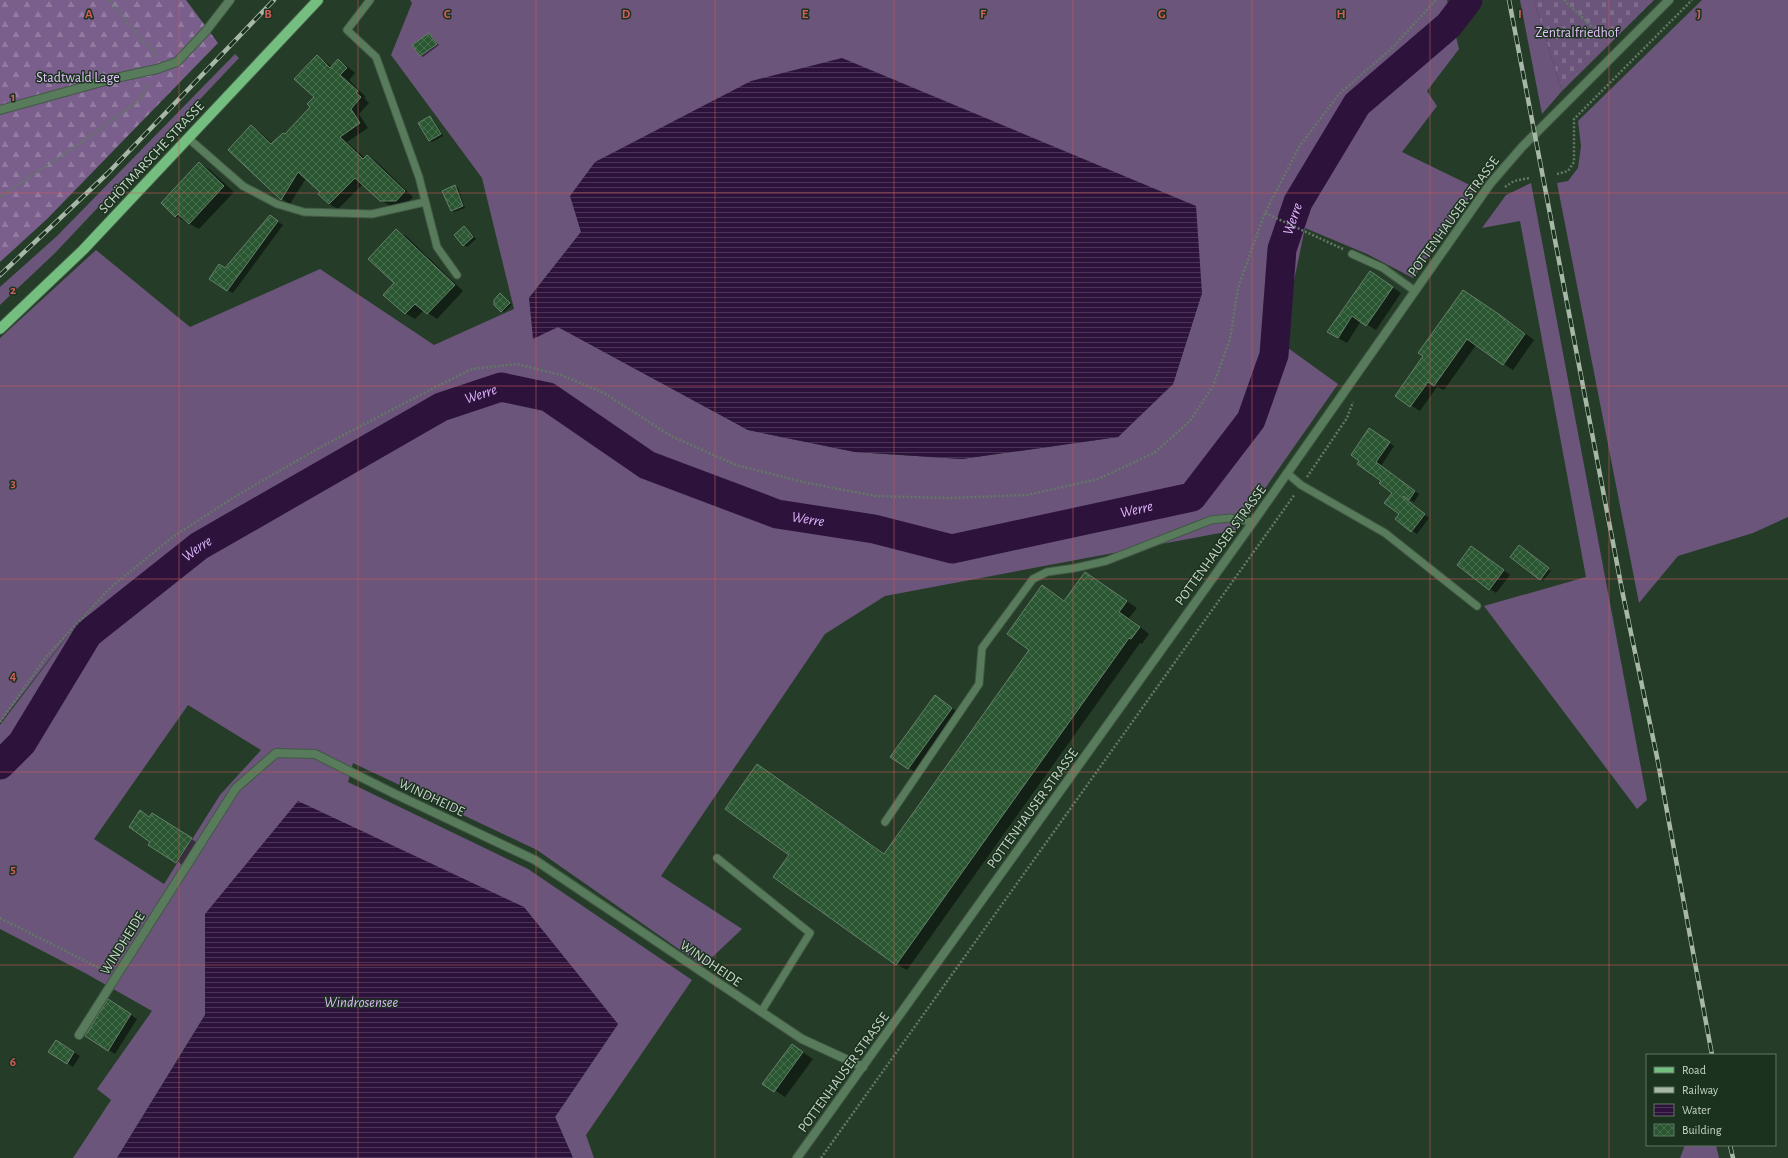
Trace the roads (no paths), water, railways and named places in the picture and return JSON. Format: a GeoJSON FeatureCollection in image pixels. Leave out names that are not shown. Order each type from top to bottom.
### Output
{"type":"FeatureCollection","features":[{"type":"Feature","properties":{"kind":"main road","name":"SCHÖTMARSCHE STRASSE"},"geometry":{"type":"LineString","coordinates":[[0,328],[83,250],[318,0]]}},
{"type":"Feature","properties":{"kind":"street"},"geometry":{"type":"LineString","coordinates":[[0,110],[116,78],[157,69],[177,62],[206,31],[230,0]]}},
{"type":"Feature","properties":{"kind":"street","name":"POTTENHAUSER STRASSE"},"geometry":{"type":"LineString","coordinates":[[797,1158],[1253,522],[1490,184],[1522,147],[1670,0]]}},
{"type":"Feature","properties":{"kind":"street","name":"WINDHEIDE"},"geometry":{"type":"LineString","coordinates":[[79,1035],[236,788],[276,753],[315,754],[395,794],[535,860],[802,1039],[863,1067]]}},
{"type":"Feature","properties":{"kind":"lane"},"geometry":{"type":"LineString","coordinates":[[370,0],[347,30],[376,57],[419,177],[437,247],[457,275]]}},
{"type":"Feature","properties":{"kind":"lane"},"geometry":{"type":"LineString","coordinates":[[188,138],[243,186],[277,204],[304,212],[372,214],[425,202]]}},
{"type":"Feature","properties":{"kind":"lane"},"geometry":{"type":"LineString","coordinates":[[1352,254],[1383,268],[1415,291]]}},
{"type":"Feature","properties":{"kind":"lane"},"geometry":{"type":"LineString","coordinates":[[1287,473],[1301,485],[1385,533],[1477,606]]}},
{"type":"Feature","properties":{"kind":"lane"},"geometry":{"type":"LineString","coordinates":[[885,822],[980,684],[982,648],[1033,579],[1047,572],[1106,561],[1210,520],[1230,518],[1253,522]]}},
{"type":"Feature","properties":{"kind":"lane"},"geometry":{"type":"LineString","coordinates":[[717,858],[810,933],[761,1012]]}},
{"type":"Feature","properties":{"kind":"water"},"geometry":{"type":"Polygon","coordinates":[[[842,58],[1196,206],[1202,293],[1173,384],[1118,437],[962,459],[855,452],[748,430],[558,327],[533,339],[529,298],[581,232],[570,196],[595,162],[751,81],[842,58]]]}},
{"type":"Feature","properties":{"kind":"water","name":"Windrosensee"},"geometry":{"type":"Polygon","coordinates":[[[298,801],[524,907],[618,1024],[555,1117],[573,1158],[117,1158],[205,1015],[205,914],[298,801]]]}},
{"type":"Feature","properties":{"kind":"waterway","name":"Werre"},"geometry":{"type":"LineString","coordinates":[[0,765],[22,743],[88,634],[199,546],[441,407],[501,387],[548,397],[647,465],[777,514],[874,529],[952,549],[1192,497],[1251,420],[1274,355],[1282,249],[1298,202],[1357,104],[1449,25],[1468,0]]}},
{"type":"Feature","properties":{"kind":"railway"},"geometry":{"type":"LineString","coordinates":[[0,275],[108,173],[274,0]]}},
{"type":"Feature","properties":{"kind":"railway"},"geometry":{"type":"LineString","coordinates":[[1509,0],[1623,595],[1657,757],[1712,1054]]}},
{"type":"Feature","properties":{"kind":"railway"},"geometry":{"type":"LineString","coordinates":[[1730,1146],[1733,1158]]}},
{"type":"Feature","properties":{"kind":"park label","name":"Zentralfriedhof"},"geometry":{"type":"Point","coordinates":[1577,32]}},
{"type":"Feature","properties":{"kind":"park label","name":"Stadtwald Lage"},"geometry":{"type":"Point","coordinates":[78,77]}}]}
